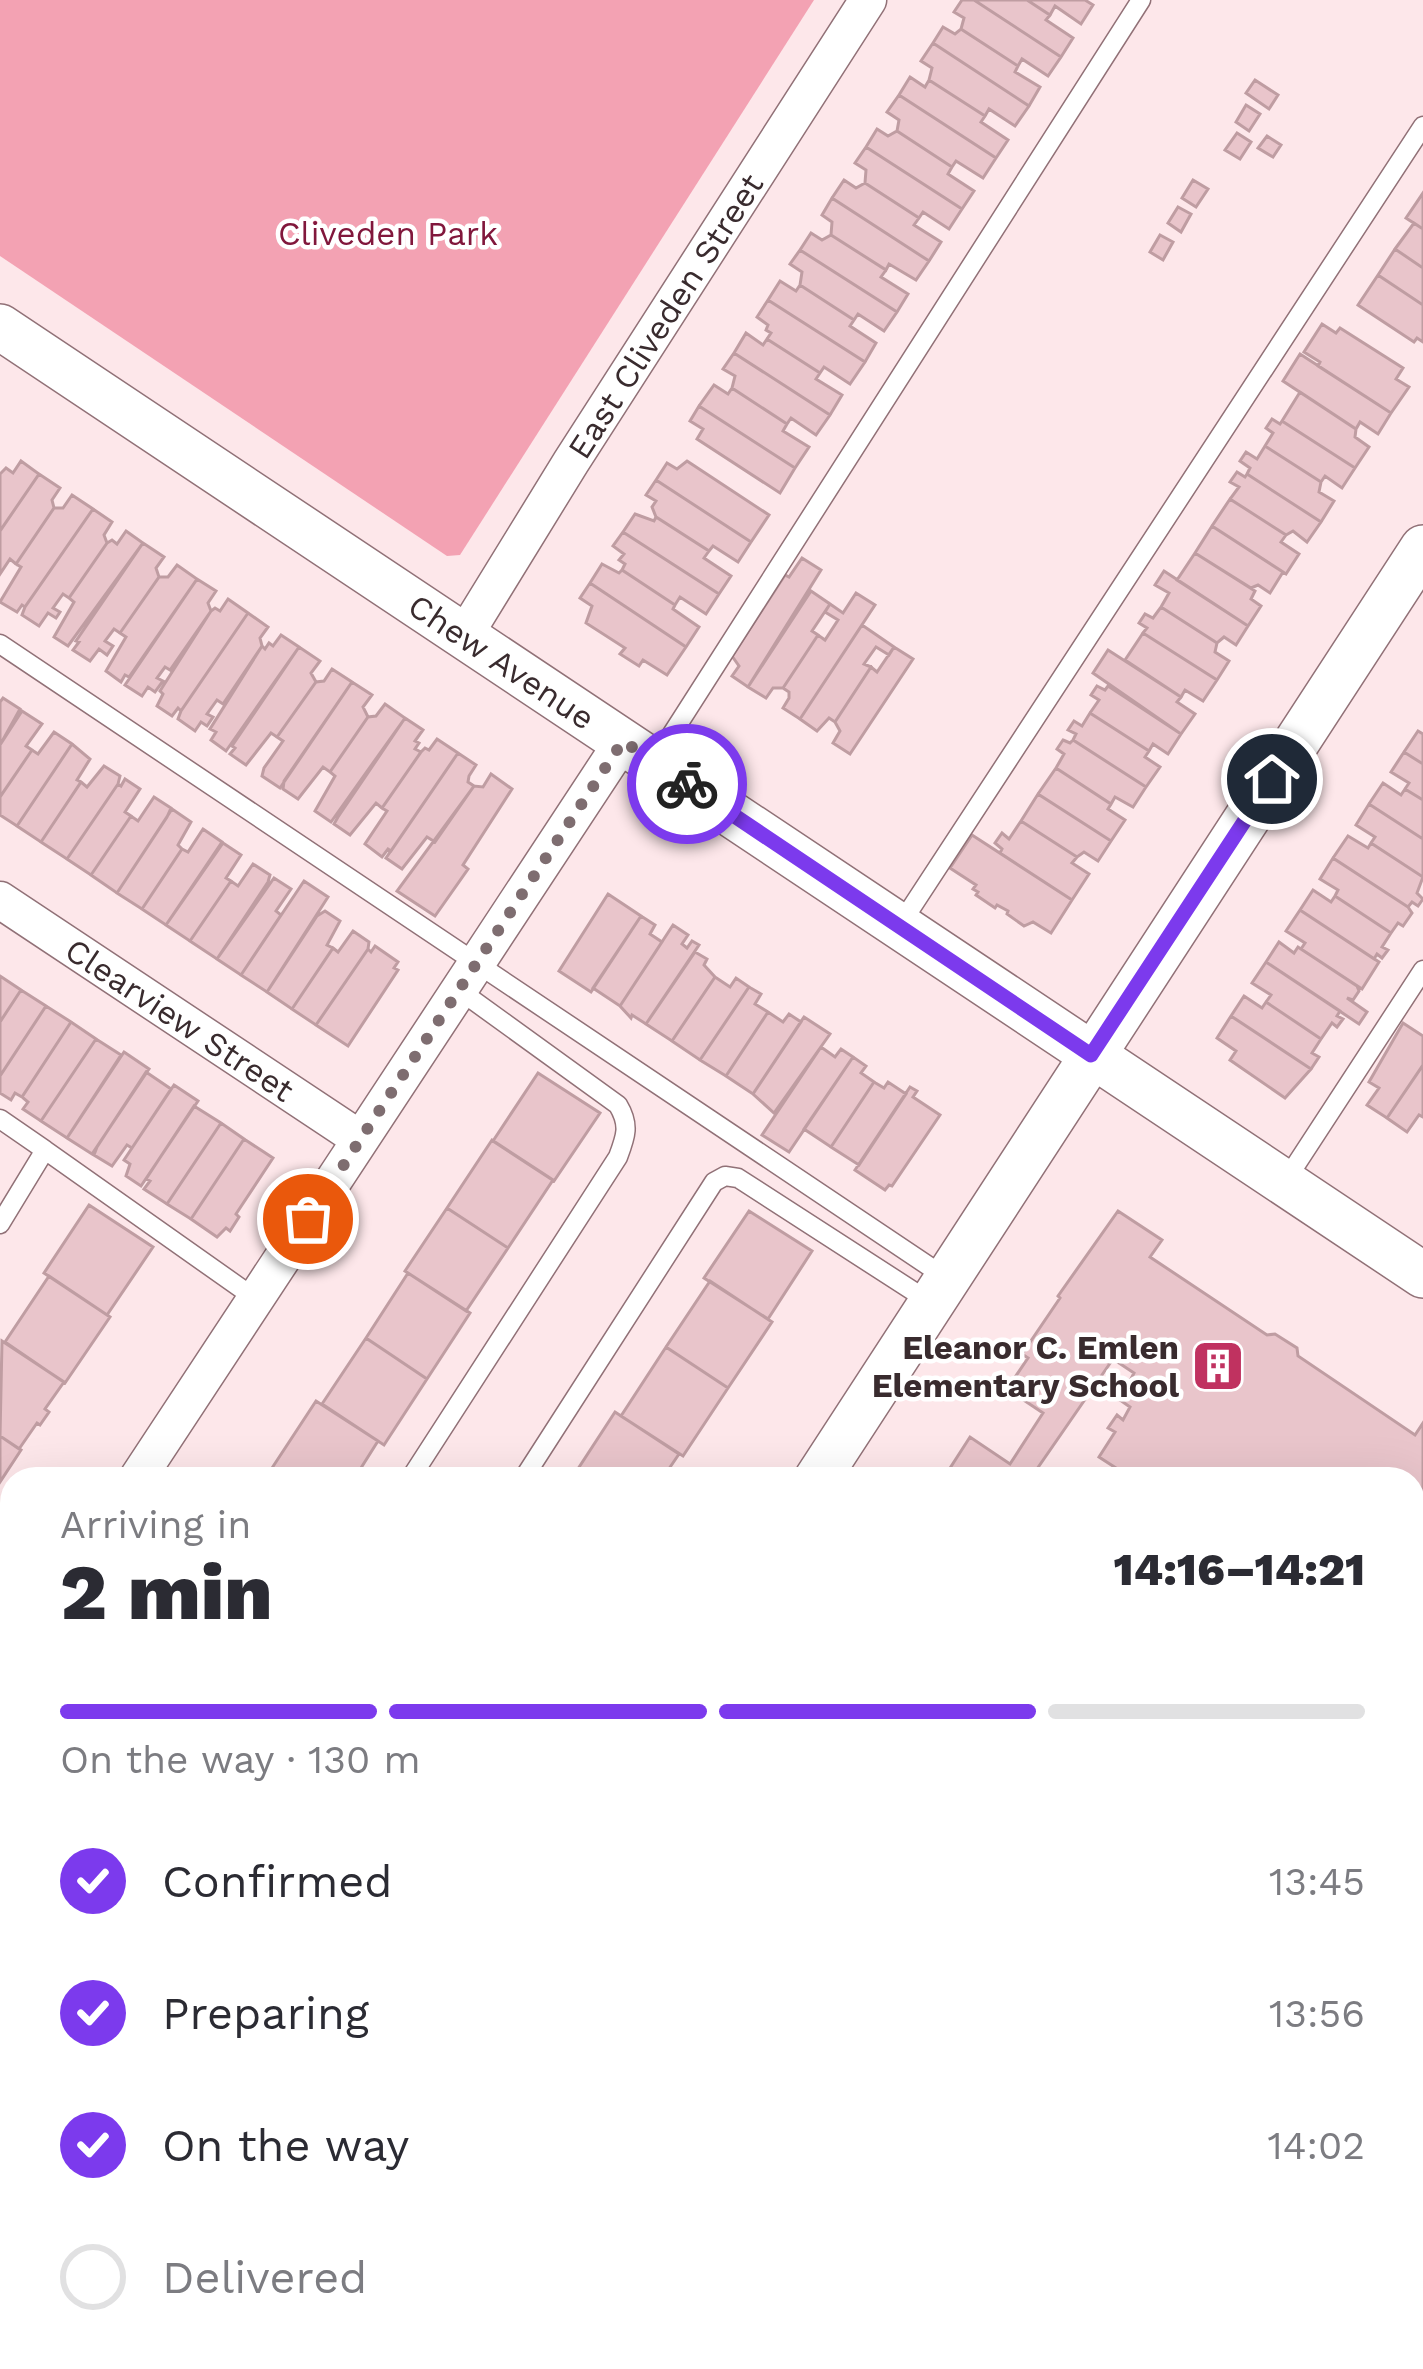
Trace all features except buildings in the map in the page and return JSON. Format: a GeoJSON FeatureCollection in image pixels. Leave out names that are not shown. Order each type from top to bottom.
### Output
{"type":"FeatureCollection","features":[{"type":"Feature","properties":{"kind":"street","name":"East Cliveden Street"},"geometry":{"type":"LineString","coordinates":[[464,636],[868,0]]}},
{"type":"Feature","properties":{"kind":"street","name":"Chew Avenue"},"geometry":{"type":"LineString","coordinates":[[0,327],[1423,1275]]}},
{"type":"Feature","properties":{"kind":"street"},"geometry":{"type":"LineString","coordinates":[[825,1467],[1423,548]]}},
{"type":"Feature","properties":{"kind":"street"},"geometry":{"type":"LineString","coordinates":[[145,1467],[468,976],[638,752]]}},
{"type":"Feature","properties":{"kind":"street","name":"Clearview Street"},"geometry":{"type":"LineString","coordinates":[[0,900],[360,1139]]}},
{"type":"Feature","properties":{"kind":"lane"},"geometry":{"type":"LineString","coordinates":[[638,752],[1141,0]]}},
{"type":"Feature","properties":{"kind":"lane"},"geometry":{"type":"LineString","coordinates":[[899,926],[1423,126]]}},
{"type":"Feature","properties":{"kind":"lane"},"geometry":{"type":"LineString","coordinates":[[0,644],[468,976],[940,1291]]}},
{"type":"Feature","properties":{"kind":"lane"},"geometry":{"type":"LineString","coordinates":[[1284,1183],[1423,970]]}},
{"type":"Feature","properties":{"kind":"lane"},"geometry":{"type":"LineString","coordinates":[[418,1467],[618,1157],[627,1135],[626,1118],[618,1105],[468,976]]}},
{"type":"Feature","properties":{"kind":"lane"},"geometry":{"type":"LineString","coordinates":[[0,1119],[256,1299]]}},
{"type":"Feature","properties":{"kind":"lane"},"geometry":{"type":"LineString","coordinates":[[0,1224],[45,1150]]}},
{"type":"Feature","properties":{"kind":"lane"},"geometry":{"type":"LineString","coordinates":[[532,1467],[714,1182],[725,1176],[738,1178],[940,1291]]}},
{"type":"Feature","properties":{"kind":"green space","name":"Cliveden Park"},"geometry":{"type":"Polygon","coordinates":[[[0,0],[814,0],[460,555],[447,556],[0,256],[0,0]]]}},
{"type":"Feature","properties":{"kind":"way so far"},"geometry":{"type":"LineString","coordinates":[[308,1219],[623,741],[687,784]]}},
{"type":"Feature","properties":{"kind":"place","name":"Eleanor C. Emlen Elementary School"},"geometry":{"type":"Point","coordinates":[1218,1366]}},
{"type":"Feature","properties":{"kind":"route"},"geometry":{"type":"LineString","coordinates":[[687,784],[1091,1055],[1272,779]]}}]}
